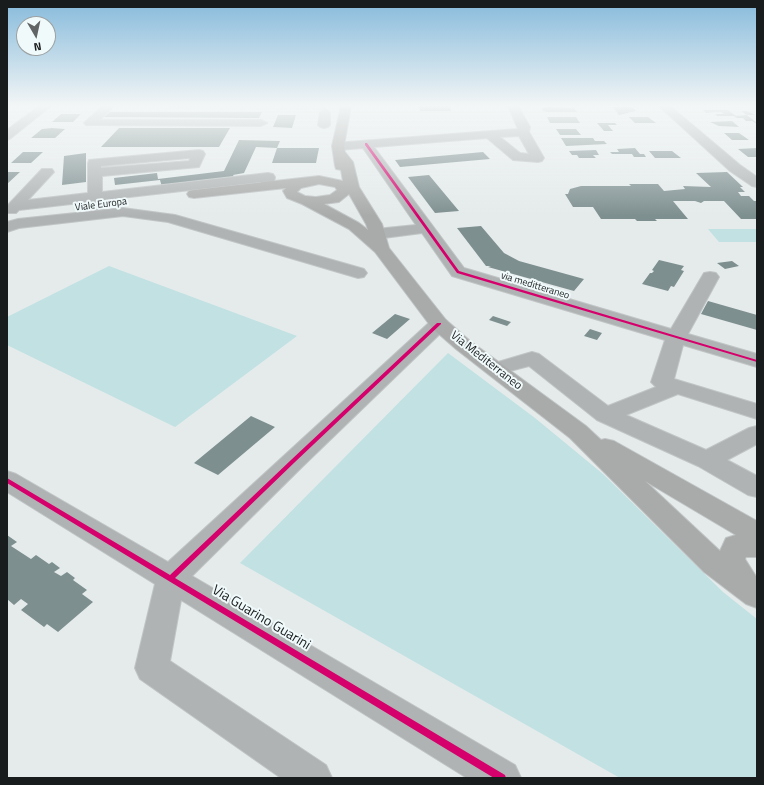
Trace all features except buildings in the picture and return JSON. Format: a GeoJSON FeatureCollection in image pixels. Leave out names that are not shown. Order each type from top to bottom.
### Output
{"type":"FeatureCollection","features":[{"type":"Feature","properties":{"kind":"main road"},"geometry":{"type":"LineString","coordinates":[[340,143],[339,149],[342,188],[346,205],[379,241]]}},
{"type":"Feature","properties":{"kind":"main road"},"geometry":{"type":"LineString","coordinates":[[339,149],[329,171],[296,185],[290,191],[295,198],[304,200],[312,205],[341,217],[379,241]]}},
{"type":"Feature","properties":{"kind":"main road","name":"Via Mediterraneo"},"geometry":{"type":"LineString","coordinates":[[339,149],[347,162],[352,187],[374,224],[379,241],[439,324],[578,432]]}},
{"type":"Feature","properties":{"kind":"main road"},"geometry":{"type":"LineString","coordinates":[[194,194],[327,181],[342,188]]}},
{"type":"Feature","properties":{"kind":"main road"},"geometry":{"type":"LineString","coordinates":[[194,194],[246,194],[278,199],[326,201],[340,196],[342,188]]}},
{"type":"Feature","properties":{"kind":"main road"},"geometry":{"type":"LineString","coordinates":[[578,432],[757,534]]}},
{"type":"Feature","properties":{"kind":"main road"},"geometry":{"type":"LineString","coordinates":[[578,432],[714,564],[753,592]]}},
{"type":"Feature","properties":{"kind":"main road"},"geometry":{"type":"LineString","coordinates":[[753,592],[730,560],[736,546],[757,546]]}},
{"type":"Feature","properties":{"kind":"street"},"geometry":{"type":"LineString","coordinates":[[339,149],[366,144],[385,143]]}},
{"type":"Feature","properties":{"kind":"street"},"geometry":{"type":"LineString","coordinates":[[499,143],[517,157],[538,158],[529,143]]}},
{"type":"Feature","properties":{"kind":"street"},"geometry":{"type":"LineString","coordinates":[[706,143],[735,168],[757,183]]}},
{"type":"Feature","properties":{"kind":"street","name":"via meditteraneo"},"geometry":{"type":"LineString","coordinates":[[366,144],[458,272],[757,362]]}},
{"type":"Feature","properties":{"kind":"street"},"geometry":{"type":"LineString","coordinates":[[95,173],[194,164],[199,154],[94,164],[97,201],[268,177],[267,186]]}},
{"type":"Feature","properties":{"kind":"street"},"geometry":{"type":"LineString","coordinates":[[10,213],[47,172]]}},
{"type":"Feature","properties":{"kind":"street","name":"Viale Europa"},"geometry":{"type":"LineString","coordinates":[[10,213],[97,201],[194,194]]}},
{"type":"Feature","properties":{"kind":"street"},"geometry":{"type":"LineString","coordinates":[[7,227],[18,224],[116,213],[131,213],[170,218],[358,273]]}},
{"type":"Feature","properties":{"kind":"street"},"geometry":{"type":"LineString","coordinates":[[379,241],[427,228]]}},
{"type":"Feature","properties":{"kind":"street"},"geometry":{"type":"LineString","coordinates":[[710,277],[676,337],[662,382],[757,412]]}},
{"type":"Feature","properties":{"kind":"street"},"geometry":{"type":"LineString","coordinates":[[313,778],[152,668],[172,578],[292,461],[439,324]]}},
{"type":"Feature","properties":{"kind":"street"},"geometry":{"type":"LineString","coordinates":[[495,369],[532,358],[605,415],[707,460],[757,488]]}},
{"type":"Feature","properties":{"kind":"street"},"geometry":{"type":"LineString","coordinates":[[605,415],[677,387]]}},
{"type":"Feature","properties":{"kind":"street"},"geometry":{"type":"LineString","coordinates":[[707,460],[757,434]]}},
{"type":"Feature","properties":{"kind":"street","name":"Via Guarino Guarini"},"geometry":{"type":"LineString","coordinates":[[7,480],[502,778]]}},
{"type":"Feature","properties":{"kind":"shaded area"},"geometry":{"type":"Polygon","coordinates":[[[708,229],[756,229],[757,242],[719,242],[708,229]]]}},
{"type":"Feature","properties":{"kind":"shaded area"},"geometry":{"type":"Polygon","coordinates":[[[109,266],[297,336],[175,427],[7,345],[7,317],[109,266]]]}},
{"type":"Feature","properties":{"kind":"shaded area"},"geometry":{"type":"Polygon","coordinates":[[[448,353],[535,418],[603,474],[723,592],[757,619],[757,778],[620,778],[240,563],[448,353]]]}},
{"type":"Feature","properties":{"kind":"cycle path"},"geometry":{"type":"LineString","coordinates":[[366,144],[458,272],[757,361]]}},
{"type":"Feature","properties":{"kind":"cycle path"},"geometry":{"type":"LineString","coordinates":[[171,578],[439,324]]}},
{"type":"Feature","properties":{"kind":"cycle path"},"geometry":{"type":"LineString","coordinates":[[7,480],[502,778]]}}]}
